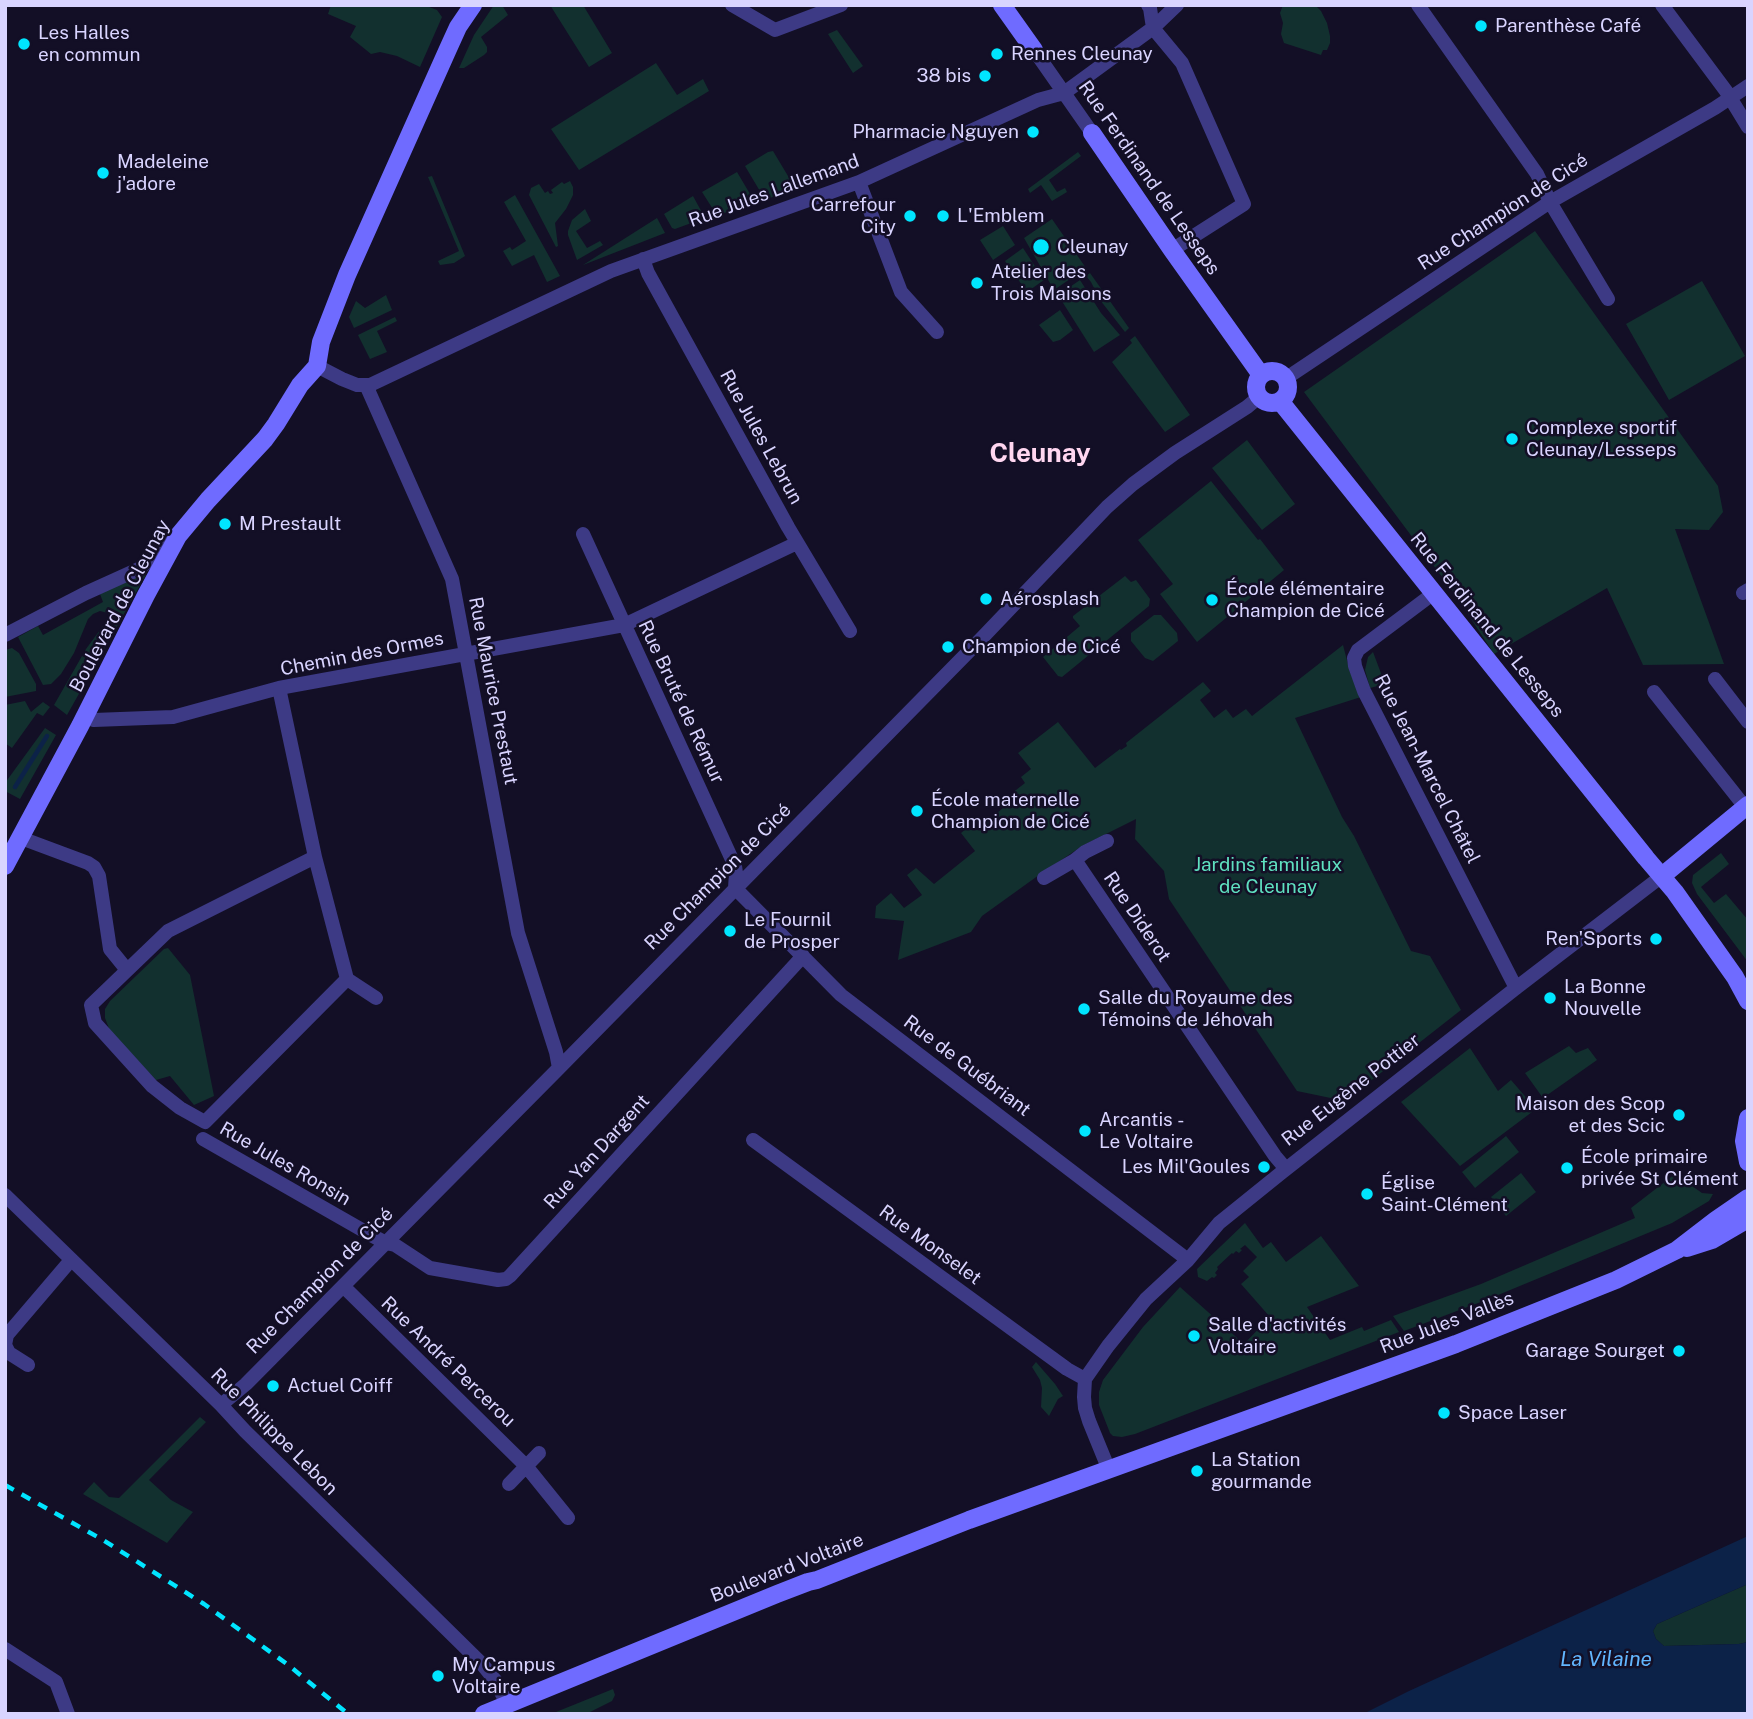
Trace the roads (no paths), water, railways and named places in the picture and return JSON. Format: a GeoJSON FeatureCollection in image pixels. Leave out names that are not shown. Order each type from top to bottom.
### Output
{"type":"FeatureCollection","features":[{"type":"Feature","properties":{"kind":"main road","name":"Boulevard de Cleunay"},"geometry":{"type":"LineString","coordinates":[[5,866],[178,536],[265,439],[300,385],[317,366],[321,342],[347,275],[448,48],[473,5]]}},
{"type":"Feature","properties":{"kind":"main road","name":"Rue Ferdinand de Lesseps"},"geometry":{"type":"LineString","coordinates":[[1002,5],[1034,50]]}},
{"type":"Feature","properties":{"kind":"main road","name":"Rue Ferdinand de Lesseps"},"geometry":{"type":"LineString","coordinates":[[1092,133],[1261,375]]}},
{"type":"Feature","properties":{"kind":"main road"},"geometry":{"type":"LineString","coordinates":[[1271,371],[1282,374],[1285,379],[1287,391],[1280,401],[1269,403],[1259,397],[1256,386],[1261,375],[1271,371]]}},
{"type":"Feature","properties":{"kind":"main road","name":"Rue Ferdinand de Lesseps"},"geometry":{"type":"LineString","coordinates":[[1280,401],[1679,897],[1735,977],[1748,1001]]}},
{"type":"Feature","properties":{"kind":"main road","name":"Rue Eugène Pottier"},"geometry":{"type":"LineString","coordinates":[[1662,876],[1746,806]]}},
{"type":"Feature","properties":{"kind":"main road"},"geometry":{"type":"LineString","coordinates":[[1748,1118],[1744,1141],[1748,1162]]}},
{"type":"Feature","properties":{"kind":"main road","name":"Rue Jules Vallès"},"geometry":{"type":"LineString","coordinates":[[1109,1470],[1456,1343],[1616,1280],[1677,1250],[1748,1198]]}},
{"type":"Feature","properties":{"kind":"main road","name":"Rue Jules Vallès"},"geometry":{"type":"LineString","coordinates":[[1677,1250],[1712,1240],[1748,1219]]}},
{"type":"Feature","properties":{"kind":"main road","name":"Boulevard Voltaire"},"geometry":{"type":"LineString","coordinates":[[484,1714],[808,1582],[981,1515],[1109,1470]]}},
{"type":"Feature","properties":{"kind":"street"},"geometry":{"type":"LineString","coordinates":[[732,5],[775,30],[836,7]]}},
{"type":"Feature","properties":{"kind":"street"},"geometry":{"type":"LineString","coordinates":[[1148,5],[1153,28],[1182,63],[1244,204],[1172,250]]}},
{"type":"Feature","properties":{"kind":"street","name":"Rue Jules Lallemand"},"geometry":{"type":"LineString","coordinates":[[366,385],[611,271],[859,182],[1038,100],[1064,93],[1153,28],[1177,5]]}},
{"type":"Feature","properties":{"kind":"street"},"geometry":{"type":"LineString","coordinates":[[1418,5],[1537,174],[1549,202],[1608,299]]}},
{"type":"Feature","properties":{"kind":"street"},"geometry":{"type":"LineString","coordinates":[[1662,5],[1748,127]]}},
{"type":"Feature","properties":{"kind":"street","name":"Rue Ferdinand de Lesseps"},"geometry":{"type":"LineString","coordinates":[[1034,50],[1092,133]]}},
{"type":"Feature","properties":{"kind":"street","name":"Rue Champion de Cicé"},"geometry":{"type":"LineString","coordinates":[[1285,379],[1549,202],[1715,108],[1748,86]]}},
{"type":"Feature","properties":{"kind":"street"},"geometry":{"type":"LineString","coordinates":[[859,182],[901,292],[937,332]]}},
{"type":"Feature","properties":{"kind":"street","name":"Rue Jules Lebrun"},"geometry":{"type":"LineString","coordinates":[[643,259],[648,273],[797,543],[850,631]]}},
{"type":"Feature","properties":{"kind":"street"},"geometry":{"type":"LineString","coordinates":[[317,366],[342,379],[366,385]]}},
{"type":"Feature","properties":{"kind":"street","name":"Rue Maurice Prestaut"},"geometry":{"type":"LineString","coordinates":[[366,385],[452,579],[518,933],[559,1068]]}},
{"type":"Feature","properties":{"kind":"street","name":"Rue Champion de Cicé"},"geometry":{"type":"LineString","coordinates":[[221,1405],[246,1384],[559,1068],[1107,507],[1175,453],[1259,397]]}},
{"type":"Feature","properties":{"kind":"street","name":"Rue Bruté de Rémur"},"geometry":{"type":"LineString","coordinates":[[583,534],[735,866],[735,888]]}},
{"type":"Feature","properties":{"kind":"street"},"geometry":{"type":"LineString","coordinates":[[5,635],[139,569],[178,536]]}},
{"type":"Feature","properties":{"kind":"street","name":"Chemin des Ormes"},"geometry":{"type":"LineString","coordinates":[[85,717],[94,720],[173,716],[279,688],[624,625],[797,543]]}},
{"type":"Feature","properties":{"kind":"street","name":"Rue Jean-Marcel Châtel"},"geometry":{"type":"LineString","coordinates":[[1434,593],[1358,650],[1354,658],[1355,666],[1364,691],[1516,988]]}},
{"type":"Feature","properties":{"kind":"street"},"geometry":{"type":"LineString","coordinates":[[1715,679],[1748,722]]}},
{"type":"Feature","properties":{"kind":"street"},"geometry":{"type":"LineString","coordinates":[[279,688],[315,857],[347,979],[376,998]]}},
{"type":"Feature","properties":{"kind":"street"},"geometry":{"type":"LineString","coordinates":[[1654,692],[1746,806]]}},
{"type":"Feature","properties":{"kind":"street"},"geometry":{"type":"LineString","coordinates":[[21,838],[94,867],[99,876],[110,949],[127,970]]}},
{"type":"Feature","properties":{"kind":"street"},"geometry":{"type":"LineString","coordinates":[[1044,878],[1107,841]]}},
{"type":"Feature","properties":{"kind":"street"},"geometry":{"type":"LineString","coordinates":[[315,857],[169,931],[91,1005],[95,1023],[152,1086],[180,1108],[205,1122],[347,979]]}},
{"type":"Feature","properties":{"kind":"street","name":"Rue Diderot"},"geometry":{"type":"LineString","coordinates":[[1075,860],[1286,1169]]}},
{"type":"Feature","properties":{"kind":"street","name":"Rue Eugène Pottier"},"geometry":{"type":"LineString","coordinates":[[1085,1379],[1146,1299],[1188,1259],[1219,1223],[1662,876]]}},
{"type":"Feature","properties":{"kind":"street","name":"Rue de Guébriant"},"geometry":{"type":"LineString","coordinates":[[735,888],[841,995],[1188,1259]]}},
{"type":"Feature","properties":{"kind":"street","name":"Rue Yan Dargent"},"geometry":{"type":"LineString","coordinates":[[386,1243],[395,1245],[430,1268],[498,1280],[510,1276],[803,956]]}},
{"type":"Feature","properties":{"kind":"street","name":"Rue Jules Ronsin"},"geometry":{"type":"LineString","coordinates":[[203,1139],[386,1243]]}},
{"type":"Feature","properties":{"kind":"street","name":"Rue Monselet"},"geometry":{"type":"LineString","coordinates":[[753,1140],[1066,1369],[1085,1379]]}},
{"type":"Feature","properties":{"kind":"street","name":"Rue Philippe Lebon"},"geometry":{"type":"LineString","coordinates":[[5,1195],[482,1664],[495,1680],[507,1704]]}},
{"type":"Feature","properties":{"kind":"street"},"geometry":{"type":"LineString","coordinates":[[28,1365],[9,1353],[5,1345],[7,1335],[71,1260]]}},
{"type":"Feature","properties":{"kind":"street","name":"Rue André Percerou"},"geometry":{"type":"LineString","coordinates":[[343,1286],[526,1466],[568,1518]]}},
{"type":"Feature","properties":{"kind":"street"},"geometry":{"type":"LineString","coordinates":[[1085,1379],[1085,1408],[1109,1470]]}},
{"type":"Feature","properties":{"kind":"street"},"geometry":{"type":"LineString","coordinates":[[509,1484],[540,1453]]}},
{"type":"Feature","properties":{"kind":"street"},"geometry":{"type":"LineString","coordinates":[[5,1649],[56,1682],[68,1714]]}},
{"type":"Feature","properties":{"kind":"water","name":"La Vilaine"},"geometry":{"type":"Polygon","coordinates":[[[1748,1536],[1748,1584],[1657,1624],[1653,1631],[1656,1639],[1664,1646],[1748,1642],[1748,1714],[1363,1714],[1409,1691],[1748,1536]]]}},
{"type":"Feature","properties":{"kind":"waterway"},"geometry":{"type":"LineString","coordinates":[[15,787],[47,736]]}},
{"type":"Feature","properties":{"kind":"railway"},"geometry":{"type":"LineString","coordinates":[[5,1485],[103,1540],[204,1604],[287,1664],[348,1714]]}},
{"type":"Feature","properties":{"kind":"place","name":"Parenthèse Café"},"geometry":{"type":"Point","coordinates":[1481,26]}},
{"type":"Feature","properties":{"kind":"place","name":"Les Halles en commun"},"geometry":{"type":"Point","coordinates":[24,44]}},
{"type":"Feature","properties":{"kind":"place","name":"Rennes Cleunay"},"geometry":{"type":"Point","coordinates":[997,54]}},
{"type":"Feature","properties":{"kind":"place","name":"38 bis"},"geometry":{"type":"Point","coordinates":[985,76]}},
{"type":"Feature","properties":{"kind":"place","name":"Pharmacie Nguyen"},"geometry":{"type":"Point","coordinates":[1033,132]}},
{"type":"Feature","properties":{"kind":"place","name":"Madeleine j'adore"},"geometry":{"type":"Point","coordinates":[103,173]}},
{"type":"Feature","properties":{"kind":"place","name":"Carrefour City"},"geometry":{"type":"Point","coordinates":[910,216]}},
{"type":"Feature","properties":{"kind":"place","name":"L'Emblem"},"geometry":{"type":"Point","coordinates":[943,216]}},
{"type":"Feature","properties":{"kind":"place","name":"Cleunay"},"geometry":{"type":"Point","coordinates":[1041,247]}},
{"type":"Feature","properties":{"kind":"place","name":"Atelier des Trois Maisons"},"geometry":{"type":"Point","coordinates":[977,283]}},
{"type":"Feature","properties":{"kind":"place","name":"Complexe sportif Cleunay/Lesseps"},"geometry":{"type":"Point","coordinates":[1512,439]}},
{"type":"Feature","properties":{"kind":"place","name":"M Prestault"},"geometry":{"type":"Point","coordinates":[225,524]}},
{"type":"Feature","properties":{"kind":"place","name":"Aérosplash"},"geometry":{"type":"Point","coordinates":[986,599]}},
{"type":"Feature","properties":{"kind":"place","name":"École élémentaire Champion de Cicé"},"geometry":{"type":"Point","coordinates":[1212,600]}},
{"type":"Feature","properties":{"kind":"place","name":"Champion de Cicé"},"geometry":{"type":"Point","coordinates":[948,647]}},
{"type":"Feature","properties":{"kind":"place","name":"École maternelle Champion de Cicé"},"geometry":{"type":"Point","coordinates":[917,811]}},
{"type":"Feature","properties":{"kind":"place","name":"Le Fournil de Prosper"},"geometry":{"type":"Point","coordinates":[730,931]}},
{"type":"Feature","properties":{"kind":"place","name":"Ren'Sports"},"geometry":{"type":"Point","coordinates":[1656,939]}},
{"type":"Feature","properties":{"kind":"place","name":"La Bonne Nouvelle"},"geometry":{"type":"Point","coordinates":[1550,998]}},
{"type":"Feature","properties":{"kind":"place","name":"Salle du Royaume des Témoins de Jéhovah"},"geometry":{"type":"Point","coordinates":[1084,1009]}},
{"type":"Feature","properties":{"kind":"place","name":"Maison des Scop et des Scic"},"geometry":{"type":"Point","coordinates":[1679,1115]}},
{"type":"Feature","properties":{"kind":"place","name":"Arcantis - Le Voltaire"},"geometry":{"type":"Point","coordinates":[1085,1131]}},
{"type":"Feature","properties":{"kind":"place","name":"Les Mil'Goules"},"geometry":{"type":"Point","coordinates":[1264,1167]}},
{"type":"Feature","properties":{"kind":"place","name":"École primaire privée St Clément"},"geometry":{"type":"Point","coordinates":[1567,1168]}},
{"type":"Feature","properties":{"kind":"place","name":"Église Saint-Clément"},"geometry":{"type":"Point","coordinates":[1367,1194]}},
{"type":"Feature","properties":{"kind":"place","name":"Salle d'activités Voltaire"},"geometry":{"type":"Point","coordinates":[1194,1336]}},
{"type":"Feature","properties":{"kind":"place","name":"Garage Sourget"},"geometry":{"type":"Point","coordinates":[1679,1351]}},
{"type":"Feature","properties":{"kind":"place","name":"Actuel Coiff"},"geometry":{"type":"Point","coordinates":[273,1386]}},
{"type":"Feature","properties":{"kind":"place","name":"Space Laser"},"geometry":{"type":"Point","coordinates":[1444,1413]}},
{"type":"Feature","properties":{"kind":"place","name":"La Station gourmande"},"geometry":{"type":"Point","coordinates":[1197,1471]}},
{"type":"Feature","properties":{"kind":"place","name":"My Campus Voltaire"},"geometry":{"type":"Point","coordinates":[438,1676]}},
{"type":"Feature","properties":{"kind":"district","name":"Cleunay"},"geometry":{"type":"Point","coordinates":[1040,454]}},
{"type":"Feature","properties":{"kind":"park label","name":"Jardins familiaux de Cleunay"},"geometry":{"type":"Point","coordinates":[1268,876]}}]}
